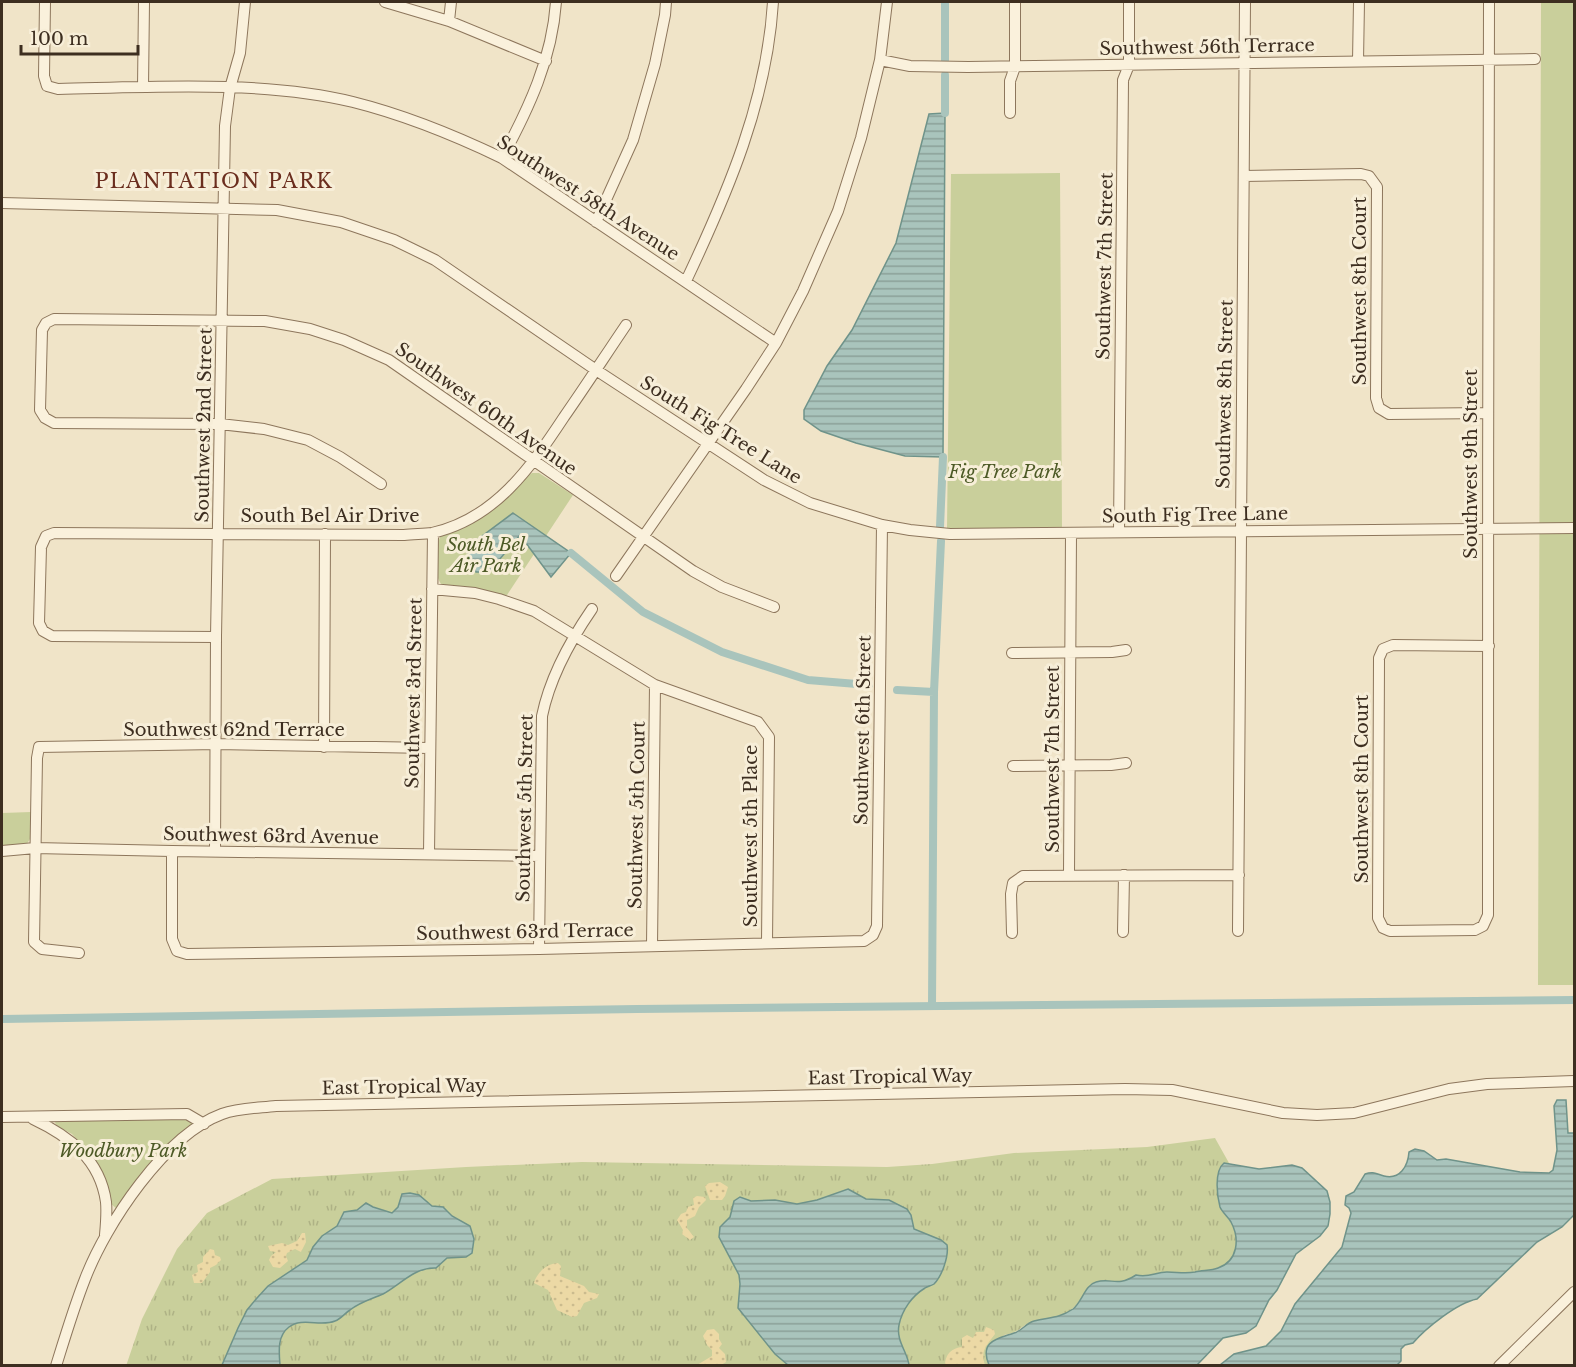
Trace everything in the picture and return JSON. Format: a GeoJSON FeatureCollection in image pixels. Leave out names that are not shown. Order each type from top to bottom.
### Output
{"type":"FeatureCollection","features":[{"type":"Feature","properties":{"kind":"street","name":"Southwest 58th Avenue"},"geometry":{"type":"LineString","coordinates":[[45,2],[44,76],[47,86],[58,89],[230,88],[293,92],[351,101],[399,115],[453,135],[502,158],[776,343]]}},
{"type":"Feature","properties":{"kind":"street"},"geometry":{"type":"LineString","coordinates":[[143,87],[144,2]]}},
{"type":"Feature","properties":{"kind":"street","name":"Southwest 2nd Street"},"geometry":{"type":"LineString","coordinates":[[215,852],[216,637],[225,126],[230,88],[240,52],[245,2]]}},
{"type":"Feature","properties":{"kind":"street"},"geometry":{"type":"LineString","coordinates":[[385,2],[449,21],[546,61]]}},
{"type":"Feature","properties":{"kind":"street"},"geometry":{"type":"LineString","coordinates":[[449,21],[451,2]]}},
{"type":"Feature","properties":{"kind":"street"},"geometry":{"type":"LineString","coordinates":[[502,158],[534,96],[553,34],[556,2]]}},
{"type":"Feature","properties":{"kind":"street"},"geometry":{"type":"LineString","coordinates":[[596,222],[633,140],[655,64],[666,2]]}},
{"type":"Feature","properties":{"kind":"street"},"geometry":{"type":"LineString","coordinates":[[686,281],[721,206],[746,141],[762,76],[773,2]]}},
{"type":"Feature","properties":{"kind":"street"},"geometry":{"type":"LineString","coordinates":[[616,576],[709,444],[776,343],[804,291],[838,211],[861,138],[880,60],[887,2]]}},
{"type":"Feature","properties":{"kind":"street"},"geometry":{"type":"LineString","coordinates":[[1010,113],[1010,81],[1015,67],[1015,2]]}},
{"type":"Feature","properties":{"kind":"street","name":"Southwest 7th Street"},"geometry":{"type":"LineString","coordinates":[[1119,532],[1124,80],[1129,65],[1130,2]]}},
{"type":"Feature","properties":{"kind":"street","name":"Southwest 8th Street"},"geometry":{"type":"LineString","coordinates":[[1238,931],[1245,2]]}},
{"type":"Feature","properties":{"kind":"street"},"geometry":{"type":"LineString","coordinates":[[1358,61],[1359,2]]}},
{"type":"Feature","properties":{"kind":"street","name":"Southwest 9th Street"},"geometry":{"type":"LineString","coordinates":[[1383,928],[1390,931],[1475,930],[1483,926],[1488,915],[1489,2]]}},
{"type":"Feature","properties":{"kind":"street","name":"Southwest 56th Terrace"},"geometry":{"type":"LineString","coordinates":[[880,60],[910,66],[1015,67],[1535,59]]}},
{"type":"Feature","properties":{"kind":"street","name":"Southwest 8th Court"},"geometry":{"type":"LineString","coordinates":[[1244,176],[1361,174],[1369,176],[1377,187],[1376,398],[1379,408],[1389,414],[1487,413]]}},
{"type":"Feature","properties":{"kind":"street","name":"South Fig Tree Lane"},"geometry":{"type":"LineString","coordinates":[[2,203],[277,210],[341,222],[394,240],[435,260],[596,370],[764,480],[810,503],[882,525],[950,534],[1575,528]]}},
{"type":"Feature","properties":{"kind":"street","name":"Southwest 60th Avenue"},"geometry":{"type":"LineString","coordinates":[[220,424],[54,423],[45,418],[40,410],[42,330],[46,323],[54,319],[222,319],[265,321],[310,329],[345,340],[389,360],[693,572],[722,587],[774,607]]}},
{"type":"Feature","properties":{"kind":"street","name":"South Bel Air Drive"},"geometry":{"type":"LineString","coordinates":[[216,637],[52,636],[44,631],[39,623],[41,547],[46,536],[54,533],[219,532],[404,535],[432,532],[466,520],[491,504],[514,485],[534,462],[626,325]]}},
{"type":"Feature","properties":{"kind":"street"},"geometry":{"type":"LineString","coordinates":[[220,424],[264,429],[308,440],[340,457],[381,484]]}},
{"type":"Feature","properties":{"kind":"street","name":"Southwest 6th Street"},"geometry":{"type":"LineString","coordinates":[[873,935],[877,926],[882,525]]}},
{"type":"Feature","properties":{"kind":"street","name":"Southwest 3rd Street"},"geometry":{"type":"LineString","coordinates":[[429,854],[432,532]]}},
{"type":"Feature","properties":{"kind":"street"},"geometry":{"type":"LineString","coordinates":[[324,747],[325,534]]}},
{"type":"Feature","properties":{"kind":"street","name":"Southwest 7th Street"},"geometry":{"type":"LineString","coordinates":[[1069,875],[1071,534]]}},
{"type":"Feature","properties":{"kind":"street"},"geometry":{"type":"LineString","coordinates":[[432,589],[475,593],[534,611],[655,685]]}},
{"type":"Feature","properties":{"kind":"street","name":"Southwest 5th Street"},"geometry":{"type":"LineString","coordinates":[[539,949],[543,716],[547,695],[574,635],[592,609]]}},
{"type":"Feature","properties":{"kind":"street","name":"Southwest 8th Court"},"geometry":{"type":"LineString","coordinates":[[1383,928],[1378,918],[1379,658],[1383,649],[1393,645],[1489,646]]}},
{"type":"Feature","properties":{"kind":"street"},"geometry":{"type":"LineString","coordinates":[[1012,653],[1126,650]]}},
{"type":"Feature","properties":{"kind":"street","name":"Southwest 5th Place"},"geometry":{"type":"LineString","coordinates":[[655,685],[758,722],[769,737],[767,943]]}},
{"type":"Feature","properties":{"kind":"street","name":"Southwest 5th Court"},"geometry":{"type":"LineString","coordinates":[[652,946],[655,685]]}},
{"type":"Feature","properties":{"kind":"street","name":"Southwest 62nd Terrace"},"geometry":{"type":"LineString","coordinates":[[35,848],[39,747],[216,744],[429,748]]}},
{"type":"Feature","properties":{"kind":"street"},"geometry":{"type":"LineString","coordinates":[[1013,766],[1126,763]]}},
{"type":"Feature","properties":{"kind":"street"},"geometry":{"type":"LineString","coordinates":[[35,848],[34,942],[42,950],[79,953]]}},
{"type":"Feature","properties":{"kind":"street","name":"Southwest 63rd Avenue"},"geometry":{"type":"LineString","coordinates":[[2,851],[35,848],[540,856]]}},
{"type":"Feature","properties":{"kind":"street","name":"Southwest 63rd Terrace"},"geometry":{"type":"LineString","coordinates":[[172,851],[172,939],[177,951],[187,954],[864,941],[873,935]]}},
{"type":"Feature","properties":{"kind":"street"},"geometry":{"type":"LineString","coordinates":[[1123,932],[1124,875]]}},
{"type":"Feature","properties":{"kind":"street"},"geometry":{"type":"LineString","coordinates":[[1012,933],[1013,883],[1023,876],[1239,875]]}},
{"type":"Feature","properties":{"kind":"street","name":"East Tropical Way"},"geometry":{"type":"LineString","coordinates":[[56,1365],[85,1278],[105,1235],[153,1167],[174,1146],[221,1114],[276,1106],[1125,1089],[1172,1090],[1283,1113],[1317,1115],[1353,1113],[1458,1087],[1575,1081]]}},
{"type":"Feature","properties":{"kind":"street","name":"East Tropical Way"},"geometry":{"type":"LineString","coordinates":[[2,1117],[187,1114],[204,1124]]}},
{"type":"Feature","properties":{"kind":"street","name":"East Tropical Way"},"geometry":{"type":"LineString","coordinates":[[31,1118],[56,1130],[88,1157],[100,1178],[106,1203],[105,1235]]}},
{"type":"Feature","properties":{"kind":"street"},"geometry":{"type":"LineString","coordinates":[[1499,1365],[1575,1292]]}},
{"type":"Feature","properties":{"kind":"green space"},"geometry":{"type":"Polygon","coordinates":[[[1541,2],[1574,2],[1574,985],[1538,985],[1541,2]]]}},
{"type":"Feature","properties":{"kind":"green space","name":"Fig Tree Park"},"geometry":{"type":"Polygon","coordinates":[[[1060,173],[1062,529],[947,529],[951,174],[1060,173]]]}},
{"type":"Feature","properties":{"kind":"green space","name":"South Bel Air Park"},"geometry":{"type":"Polygon","coordinates":[[[532,473],[539,473],[573,495],[507,595],[503,597],[441,584],[436,573],[435,559],[441,535],[532,473]]]}},
{"type":"Feature","properties":{"kind":"green space"},"geometry":{"type":"Polygon","coordinates":[[[31,812],[30,839],[26,845],[2,848],[2,813],[31,812]]]}},
{"type":"Feature","properties":{"kind":"green space","name":"Woodbury Park"},"geometry":{"type":"Polygon","coordinates":[[[184,1118],[198,1124],[117,1209],[110,1203],[91,1155],[72,1134],[55,1123],[56,1121],[184,1118]]]}},
{"type":"Feature","properties":{"kind":"green space"},"geometry":{"type":"Polygon","coordinates":[[[1215,1138],[1229,1163],[1220,1169],[1217,1181],[1220,1207],[1233,1226],[1236,1238],[1235,1251],[1229,1261],[1212,1270],[1136,1275],[1119,1282],[1090,1285],[1079,1301],[1060,1317],[1051,1320],[1036,1320],[1004,1335],[987,1360],[989,1365],[126,1366],[142,1319],[177,1249],[207,1213],[272,1179],[582,1162],[887,1167],[932,1164],[1014,1153],[1147,1147],[1215,1138]]]}},
{"type":"Feature","properties":{"kind":"sand"},"geometry":{"type":"Polygon","coordinates":[[[720,1182],[728,1187],[725,1196],[722,1200],[710,1200],[705,1186],[709,1183],[720,1182]]]}},
{"type":"Feature","properties":{"kind":"sand"},"geometry":{"type":"Polygon","coordinates":[[[705,1197],[706,1200],[699,1207],[695,1216],[687,1220],[687,1228],[694,1237],[690,1240],[682,1234],[683,1230],[677,1220],[688,1207],[694,1205],[693,1198],[705,1197]]]}},
{"type":"Feature","properties":{"kind":"sand"},"geometry":{"type":"Polygon","coordinates":[[[302,1233],[305,1233],[306,1242],[301,1252],[295,1249],[287,1253],[288,1261],[280,1268],[273,1267],[269,1260],[276,1252],[270,1251],[268,1246],[282,1243],[288,1245],[297,1241],[302,1233]]]}},
{"type":"Feature","properties":{"kind":"sand"},"geometry":{"type":"Polygon","coordinates":[[[210,1249],[214,1250],[215,1255],[221,1260],[210,1268],[210,1272],[202,1283],[194,1283],[192,1275],[198,1272],[197,1265],[203,1262],[203,1257],[210,1249]]]}},
{"type":"Feature","properties":{"kind":"sand"},"geometry":{"type":"Polygon","coordinates":[[[558,1263],[561,1266],[560,1276],[584,1286],[589,1292],[599,1294],[597,1298],[584,1303],[577,1316],[572,1317],[557,1310],[548,1290],[534,1283],[543,1269],[558,1263]]]}},
{"type":"Feature","properties":{"kind":"sand"},"geometry":{"type":"Polygon","coordinates":[[[986,1327],[994,1330],[995,1334],[984,1352],[985,1365],[945,1365],[950,1352],[962,1347],[962,1338],[967,1335],[973,1338],[976,1332],[984,1332],[986,1327]]]}},
{"type":"Feature","properties":{"kind":"sand"},"geometry":{"type":"Polygon","coordinates":[[[714,1329],[719,1334],[722,1344],[719,1348],[725,1354],[726,1362],[721,1365],[697,1365],[712,1356],[712,1350],[703,1336],[707,1330],[714,1329]]]}},
{"type":"Feature","properties":{"kind":"water"},"geometry":{"type":"Polygon","coordinates":[[[945,113],[943,457],[905,456],[821,431],[804,419],[804,410],[827,366],[852,330],[896,243],[929,114],[945,113]]]}},
{"type":"Feature","properties":{"kind":"water"},"geometry":{"type":"Polygon","coordinates":[[[513,513],[571,553],[551,577],[520,535],[489,572],[476,572],[466,548],[513,513]]]}},
{"type":"Feature","properties":{"kind":"water"},"geometry":{"type":"Polygon","coordinates":[[[1557,1100],[1566,1100],[1568,1133],[1574,1133],[1574,1215],[1562,1227],[1537,1242],[1477,1299],[1460,1305],[1426,1330],[1413,1343],[1405,1345],[1401,1349],[1401,1361],[1397,1365],[1220,1365],[1234,1354],[1266,1346],[1281,1331],[1295,1304],[1342,1247],[1351,1213],[1345,1205],[1346,1196],[1354,1192],[1365,1174],[1373,1173],[1390,1177],[1399,1174],[1405,1167],[1409,1152],[1415,1149],[1424,1151],[1437,1160],[1446,1159],[1520,1172],[1549,1173],[1553,1170],[1557,1150],[1554,1106],[1557,1100]]]}},
{"type":"Feature","properties":{"kind":"water"},"geometry":{"type":"Polygon","coordinates":[[[1224,1163],[1259,1169],[1292,1165],[1302,1168],[1327,1191],[1330,1202],[1328,1226],[1320,1236],[1296,1254],[1256,1326],[1246,1333],[1223,1338],[1197,1365],[989,1365],[986,1351],[991,1342],[1017,1332],[1031,1322],[1068,1312],[1076,1306],[1089,1286],[1096,1282],[1119,1282],[1136,1275],[1145,1276],[1163,1272],[1191,1273],[1225,1265],[1233,1255],[1236,1235],[1231,1222],[1220,1207],[1218,1197],[1219,1172],[1224,1163]]]}},
{"type":"Feature","properties":{"kind":"water"},"geometry":{"type":"Polygon","coordinates":[[[848,1189],[866,1199],[889,1200],[907,1209],[914,1229],[941,1240],[947,1245],[946,1260],[937,1280],[912,1299],[900,1319],[898,1331],[909,1365],[788,1365],[775,1354],[738,1308],[739,1275],[719,1237],[720,1227],[730,1217],[734,1201],[740,1197],[751,1201],[775,1200],[797,1204],[817,1200],[848,1189]]]}},
{"type":"Feature","properties":{"kind":"water"},"geometry":{"type":"Polygon","coordinates":[[[402,1194],[419,1195],[432,1206],[443,1207],[452,1216],[470,1226],[474,1239],[472,1253],[466,1257],[447,1258],[436,1268],[421,1270],[330,1323],[294,1324],[282,1335],[279,1350],[280,1365],[222,1365],[247,1310],[268,1286],[307,1260],[313,1247],[322,1236],[337,1226],[344,1212],[357,1210],[366,1203],[392,1213],[398,1207],[402,1194]]]}},
{"type":"Feature","properties":{"kind":"waterway"},"geometry":{"type":"LineString","coordinates":[[945,2],[945,61]]}},
{"type":"Feature","properties":{"kind":"waterway"},"geometry":{"type":"LineString","coordinates":[[945,75],[945,113]]}},
{"type":"Feature","properties":{"kind":"waterway"},"geometry":{"type":"LineString","coordinates":[[940,527],[943,457]]}},
{"type":"Feature","properties":{"kind":"waterway"},"geometry":{"type":"LineString","coordinates":[[932,1006],[934,692],[941,541]]}},
{"type":"Feature","properties":{"kind":"waterway"},"geometry":{"type":"LineString","coordinates":[[571,553],[643,612],[722,652],[808,680],[869,685]]}},
{"type":"Feature","properties":{"kind":"waterway"},"geometry":{"type":"LineString","coordinates":[[897,690],[934,692]]}},
{"type":"Feature","properties":{"kind":"waterway"},"geometry":{"type":"LineString","coordinates":[[2,1019],[637,1009],[1574,1000]]}},
{"type":"Feature","properties":{"kind":"district","name":"PLANTATION PARK"},"geometry":{"type":"Point","coordinates":[214,181]}}]}
